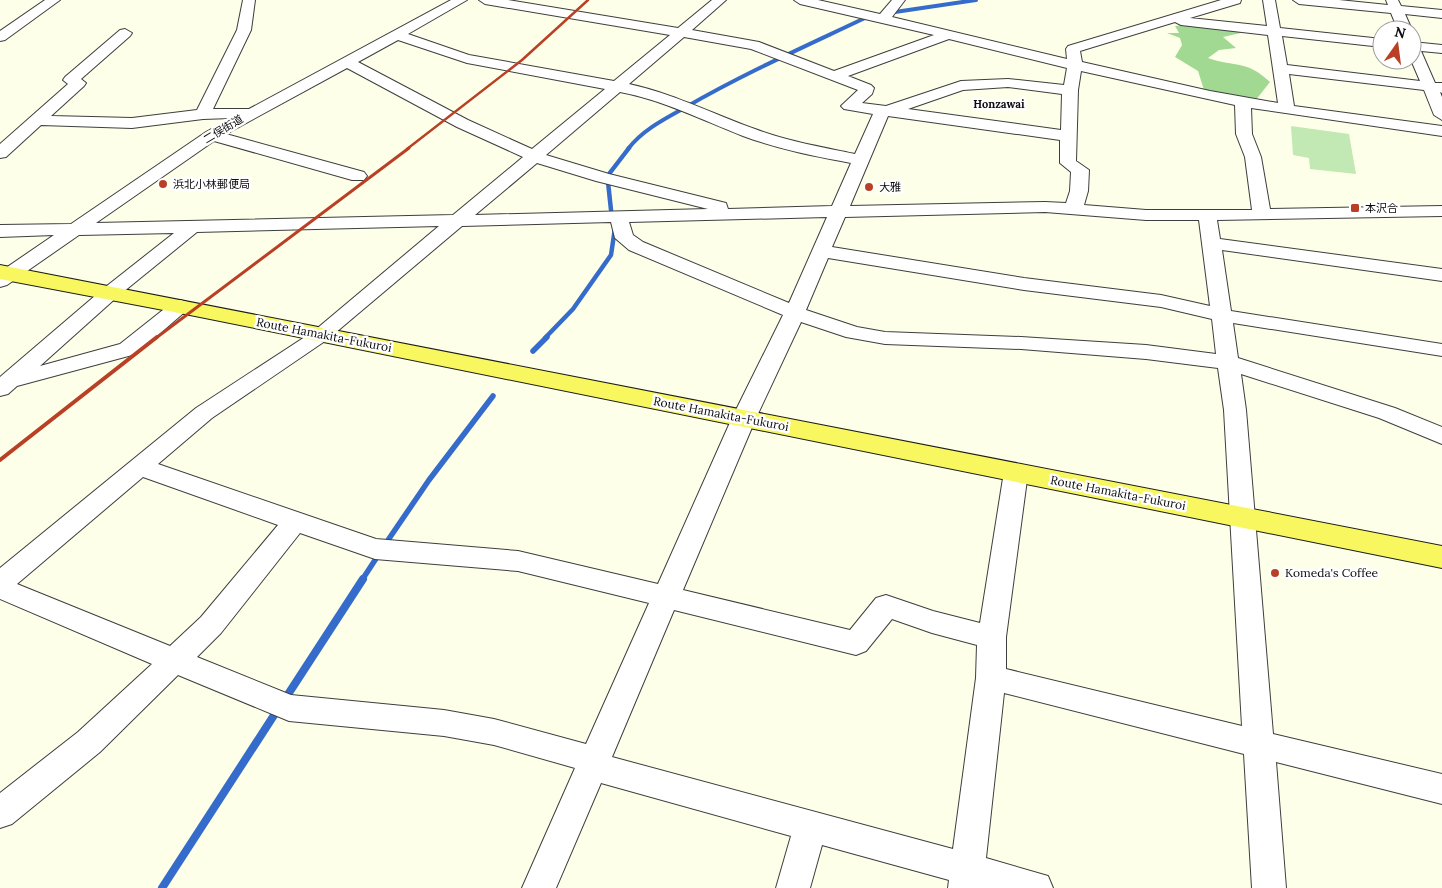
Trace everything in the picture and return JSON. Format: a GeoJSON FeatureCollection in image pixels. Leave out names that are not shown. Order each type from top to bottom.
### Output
{"type":"FeatureCollection","features":[{"type":"Feature","properties":{"kind":"main road","name":"Route Hamakita-Fukuroi"},"geometry":{"type":"LineString","coordinates":[[3,276],[110,292],[1442,557]]}},
{"type":"Feature","properties":{"kind":"street"},"geometry":{"type":"LineString","coordinates":[[0,37],[54,0]]}},
{"type":"Feature","properties":{"kind":"street"},"geometry":{"type":"LineString","coordinates":[[204,114],[244,30],[249,0]]}},
{"type":"Feature","properties":{"kind":"street"},"geometry":{"type":"LineString","coordinates":[[430,17],[439,0]]}},
{"type":"Feature","properties":{"kind":"street","name":"二俣街道"},"geometry":{"type":"LineString","coordinates":[[3,276],[74,230],[212,134],[461,0]]}},
{"type":"Feature","properties":{"kind":"street"},"geometry":{"type":"LineString","coordinates":[[485,0],[754,45],[866,88],[867,91],[849,106],[1070,136]]}},
{"type":"Feature","properties":{"kind":"street"},"geometry":{"type":"LineString","coordinates":[[0,583],[204,413],[321,335],[454,221],[720,0]]}},
{"type":"Feature","properties":{"kind":"street"},"geometry":{"type":"LineString","coordinates":[[800,0],[884,18],[1075,65],[1243,102],[1442,131]]}},
{"type":"Feature","properties":{"kind":"street"},"geometry":{"type":"LineString","coordinates":[[884,18],[898,0]]}},
{"type":"Feature","properties":{"kind":"street"},"geometry":{"type":"LineString","coordinates":[[1074,208],[1082,176],[1080,170],[1068,163],[1070,90],[1075,65],[1073,49],[1174,20],[1234,0]]}},
{"type":"Feature","properties":{"kind":"street"},"geometry":{"type":"LineString","coordinates":[[1270,0],[1287,109]]}},
{"type":"Feature","properties":{"kind":"street"},"geometry":{"type":"LineString","coordinates":[[1300,0],[1393,5],[1442,14]]}},
{"type":"Feature","properties":{"kind":"street"},"geometry":{"type":"LineString","coordinates":[[1393,5],[1400,20]]}},
{"type":"Feature","properties":{"kind":"street"},"geometry":{"type":"LineString","coordinates":[[1174,20],[1372,42]]}},
{"type":"Feature","properties":{"kind":"street"},"geometry":{"type":"LineString","coordinates":[[0,153],[79,83],[70,80],[125,34]]}},
{"type":"Feature","properties":{"kind":"street"},"geometry":{"type":"LineString","coordinates":[[836,75],[949,34]]}},
{"type":"Feature","properties":{"kind":"street"},"geometry":{"type":"LineString","coordinates":[[397,35],[467,59],[649,92],[750,133],[790,146],[859,160]]}},
{"type":"Feature","properties":{"kind":"street"},"geometry":{"type":"LineString","coordinates":[[1422,47],[1442,49]]}},
{"type":"Feature","properties":{"kind":"street"},"geometry":{"type":"LineString","coordinates":[[348,62],[449,116],[533,156],[586,172],[746,213]]}},
{"type":"Feature","properties":{"kind":"street"},"geometry":{"type":"LineString","coordinates":[[1422,63],[1436,87],[1442,115]]}},
{"type":"Feature","properties":{"kind":"street"},"geometry":{"type":"LineString","coordinates":[[1281,69],[1436,87]]}},
{"type":"Feature","properties":{"kind":"street"},"geometry":{"type":"LineString","coordinates":[[539,888],[744,418],[779,342],[796,313],[859,160],[884,112],[961,86],[1008,84],[1070,90]]}},
{"type":"Feature","properties":{"kind":"street"},"geometry":{"type":"LineString","coordinates":[[1243,102],[1244,134],[1253,157],[1262,215]]}},
{"type":"Feature","properties":{"kind":"street"},"geometry":{"type":"LineString","coordinates":[[0,131],[32,125],[132,123],[204,114],[248,114]]}},
{"type":"Feature","properties":{"kind":"street"},"geometry":{"type":"LineString","coordinates":[[212,134],[358,176]]}},
{"type":"Feature","properties":{"kind":"street"},"geometry":{"type":"LineString","coordinates":[[0,230],[74,230],[746,213],[1074,208],[1146,215],[1262,215],[1442,210]]}},
{"type":"Feature","properties":{"kind":"street"},"geometry":{"type":"LineString","coordinates":[[1207,215],[1235,410],[1269,888]]}},
{"type":"Feature","properties":{"kind":"street"},"geometry":{"type":"LineString","coordinates":[[618,216],[624,238],[636,246],[796,313],[853,333],[886,338],[1021,343],[1146,352],[1227,362],[1387,413],[1442,436]]}},
{"type":"Feature","properties":{"kind":"street"},"geometry":{"type":"LineString","coordinates":[[4,384],[110,292],[192,227]]}},
{"type":"Feature","properties":{"kind":"street"},"geometry":{"type":"LineString","coordinates":[[1210,244],[1442,275]]}},
{"type":"Feature","properties":{"kind":"street"},"geometry":{"type":"LineString","coordinates":[[821,251],[1024,284],[1161,301],[1220,315],[1442,350]]}},
{"type":"Feature","properties":{"kind":"street"},"geometry":{"type":"LineString","coordinates":[[4,384],[128,349],[180,306]]}},
{"type":"Feature","properties":{"kind":"street"},"geometry":{"type":"LineString","coordinates":[[140,467],[382,550],[488,557],[518,561],[856,643],[886,606],[932,622],[992,637]]}},
{"type":"Feature","properties":{"kind":"street"},"geometry":{"type":"LineString","coordinates":[[966,879],[990,678],[992,637],[1016,472]]}},
{"type":"Feature","properties":{"kind":"street"},"geometry":{"type":"LineString","coordinates":[[0,814],[90,742],[211,625],[295,521]]}},
{"type":"Feature","properties":{"kind":"street"},"geometry":{"type":"LineString","coordinates":[[0,588],[281,706],[444,723],[494,732],[810,826],[880,844],[966,879],[1036,888]]}},
{"type":"Feature","properties":{"kind":"street"},"geometry":{"type":"LineString","coordinates":[[990,678],[1259,742],[1442,789]]}},
{"type":"Feature","properties":{"kind":"street"},"geometry":{"type":"LineString","coordinates":[[793,888],[810,826]]}},
{"type":"Feature","properties":{"kind":"green space"},"geometry":{"type":"Polygon","coordinates":[[[1184,25],[1245,32],[1223,37],[1236,48],[1219,50],[1208,58],[1247,67],[1270,82],[1255,101],[1204,90],[1198,71],[1175,57],[1182,45],[1180,38],[1167,33],[1179,33],[1175,26],[1184,25]]]}},
{"type":"Feature","properties":{"kind":"green space"},"geometry":{"type":"Polygon","coordinates":[[[1291,126],[1349,134],[1356,174],[1310,169],[1309,158],[1293,155],[1291,126]]]}},
{"type":"Feature","properties":{"kind":"waterway"},"geometry":{"type":"LineString","coordinates":[[895,12],[976,0]]}},
{"type":"Feature","properties":{"kind":"waterway"},"geometry":{"type":"LineString","coordinates":[[628,149],[640,136],[655,125],[708,95],[867,17]]}},
{"type":"Feature","properties":{"kind":"waterway"},"geometry":{"type":"LineString","coordinates":[[609,174],[629,148]]}},
{"type":"Feature","properties":{"kind":"waterway"},"geometry":{"type":"LineString","coordinates":[[608,182],[611,210]]}},
{"type":"Feature","properties":{"kind":"waterway"},"geometry":{"type":"LineString","coordinates":[[545,338],[573,309],[611,255],[615,228]]}},
{"type":"Feature","properties":{"kind":"waterway"},"geometry":{"type":"LineString","coordinates":[[533,351],[547,337]]}},
{"type":"Feature","properties":{"kind":"waterway"},"geometry":{"type":"LineString","coordinates":[[384,546],[429,480],[493,396]]}},
{"type":"Feature","properties":{"kind":"waterway"},"geometry":{"type":"LineString","coordinates":[[362,580],[379,554]]}},
{"type":"Feature","properties":{"kind":"waterway"},"geometry":{"type":"LineString","coordinates":[[285,699],[363,579]]}},
{"type":"Feature","properties":{"kind":"waterway"},"geometry":{"type":"LineString","coordinates":[[162,888],[278,709]]}},
{"type":"Feature","properties":{"kind":"railway"},"geometry":{"type":"LineString","coordinates":[[407,149],[522,60],[588,0]]}},
{"type":"Feature","properties":{"kind":"railway"},"geometry":{"type":"LineString","coordinates":[[156,338],[409,148]]}},
{"type":"Feature","properties":{"kind":"railway"},"geometry":{"type":"LineString","coordinates":[[0,460],[157,337]]}},
{"type":"Feature","properties":{"kind":"place","name":"浜北小林郵便局"},"geometry":{"type":"Point","coordinates":[163,184]}},
{"type":"Feature","properties":{"kind":"place","name":"大雅"},"geometry":{"type":"Point","coordinates":[869,187]}},
{"type":"Feature","properties":{"kind":"place","name":"本沢合"},"geometry":{"type":"Point","coordinates":[1355,208]}},
{"type":"Feature","properties":{"kind":"place","name":"Komeda's Coffee"},"geometry":{"type":"Point","coordinates":[1275,573]}},
{"type":"Feature","properties":{"kind":"district","name":"Honzawai"},"geometry":{"type":"Point","coordinates":[999,104]}}]}
